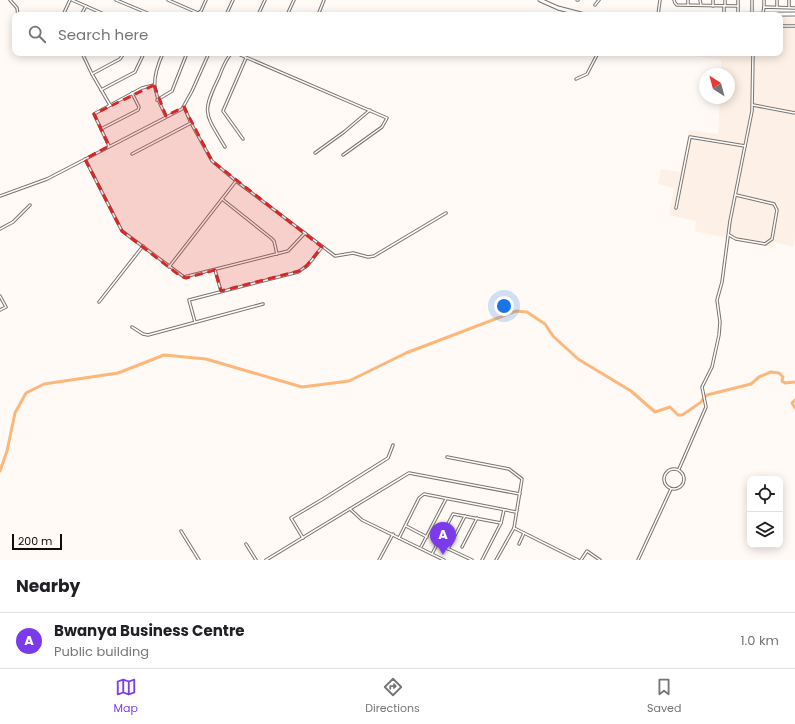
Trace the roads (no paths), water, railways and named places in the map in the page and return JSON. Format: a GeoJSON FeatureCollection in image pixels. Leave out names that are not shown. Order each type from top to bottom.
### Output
{"type":"FeatureCollection","features":[{"type":"Feature","properties":{"kind":"main road"},"geometry":{"type":"LineString","coordinates":[[540,0],[558,8],[573,12]]}},
{"type":"Feature","properties":{"kind":"main road"},"geometry":{"type":"LineString","coordinates":[[786,13],[795,14]]}},
{"type":"Feature","properties":{"kind":"street"},"geometry":{"type":"LineString","coordinates":[[10,0],[17,8],[18,12]]}},
{"type":"Feature","properties":{"kind":"street"},"geometry":{"type":"LineString","coordinates":[[65,12],[71,0],[99,12]]}},
{"type":"Feature","properties":{"kind":"street"},"geometry":{"type":"LineString","coordinates":[[116,0],[142,11]]}},
{"type":"Feature","properties":{"kind":"street"},"geometry":{"type":"LineString","coordinates":[[168,0],[197,12],[202,10],[206,0]]}},
{"type":"Feature","properties":{"kind":"street"},"geometry":{"type":"LineString","coordinates":[[227,12],[233,0]]}},
{"type":"Feature","properties":{"kind":"street"},"geometry":{"type":"LineString","coordinates":[[259,12],[265,0]]}},
{"type":"Feature","properties":{"kind":"street"},"geometry":{"type":"LineString","coordinates":[[288,12],[294,0]]}},
{"type":"Feature","properties":{"kind":"street"},"geometry":{"type":"LineString","coordinates":[[319,12],[324,0]]}},
{"type":"Feature","properties":{"kind":"street"},"geometry":{"type":"LineString","coordinates":[[595,5],[599,0]]}},
{"type":"Feature","properties":{"kind":"street"},"geometry":{"type":"LineString","coordinates":[[658,12],[660,0]]}},
{"type":"Feature","properties":{"kind":"street"},"geometry":{"type":"LineString","coordinates":[[674,0],[676,5],[738,6]]}},
{"type":"Feature","properties":{"kind":"street"},"geometry":{"type":"LineString","coordinates":[[688,0],[688,5]]}},
{"type":"Feature","properties":{"kind":"street"},"geometry":{"type":"LineString","coordinates":[[700,0],[701,5]]}},
{"type":"Feature","properties":{"kind":"street"},"geometry":{"type":"LineString","coordinates":[[713,0],[713,6]]}},
{"type":"Feature","properties":{"kind":"street"},"geometry":{"type":"LineString","coordinates":[[724,12],[725,0]]}},
{"type":"Feature","properties":{"kind":"street"},"geometry":{"type":"LineString","coordinates":[[738,0],[738,12]]}},
{"type":"Feature","properties":{"kind":"street"},"geometry":{"type":"LineString","coordinates":[[752,0],[752,12]]}},
{"type":"Feature","properties":{"kind":"street"},"geometry":{"type":"LineString","coordinates":[[764,0],[764,12]]}},
{"type":"Feature","properties":{"kind":"street"},"geometry":{"type":"LineString","coordinates":[[777,0],[777,7]]}},
{"type":"Feature","properties":{"kind":"street"},"geometry":{"type":"LineString","coordinates":[[789,0],[789,8]]}},
{"type":"Feature","properties":{"kind":"street"},"geometry":{"type":"LineString","coordinates":[[83,12],[86,6]]}},
{"type":"Feature","properties":{"kind":"street"},"geometry":{"type":"LineString","coordinates":[[764,7],[795,8]]}},
{"type":"Feature","properties":{"kind":"street"},"geometry":{"type":"LineString","coordinates":[[786,8],[786,13]]}},
{"type":"Feature","properties":{"kind":"street"},"geometry":{"type":"LineString","coordinates":[[783,26],[795,26]]}},
{"type":"Feature","properties":{"kind":"street"},"geometry":{"type":"LineString","coordinates":[[83,56],[110,105]]}},
{"type":"Feature","properties":{"kind":"street"},"geometry":{"type":"LineString","coordinates":[[92,74],[120,59],[122,56]]}},
{"type":"Feature","properties":{"kind":"street"},"geometry":{"type":"LineString","coordinates":[[101,90],[135,72],[143,56]]}},
{"type":"Feature","properties":{"kind":"street"},"geometry":{"type":"LineString","coordinates":[[162,56],[155,72],[154,84],[157,100],[166,116]]}},
{"type":"Feature","properties":{"kind":"street"},"geometry":{"type":"LineString","coordinates":[[157,100],[172,91],[186,56]]}},
{"type":"Feature","properties":{"kind":"street"},"geometry":{"type":"LineString","coordinates":[[0,196],[47,179],[184,107],[208,56]]}},
{"type":"Feature","properties":{"kind":"street"},"geometry":{"type":"LineString","coordinates":[[225,147],[209,119],[206,108],[225,64],[230,56]]}},
{"type":"Feature","properties":{"kind":"street"},"geometry":{"type":"LineString","coordinates":[[242,56],[387,118],[382,127],[343,155]]}},
{"type":"Feature","properties":{"kind":"street"},"geometry":{"type":"LineString","coordinates":[[576,79],[587,74],[596,56]]}},
{"type":"Feature","properties":{"kind":"street"},"geometry":{"type":"LineString","coordinates":[[679,469],[706,407],[702,383],[712,367],[719,335],[720,322],[717,300],[722,282],[736,195],[753,105],[752,56]]}},
{"type":"Feature","properties":{"kind":"street"},"geometry":{"type":"LineString","coordinates":[[243,139],[223,111],[246,58]]}},
{"type":"Feature","properties":{"kind":"street"},"geometry":{"type":"LineString","coordinates":[[109,146],[94,114],[132,93],[154,84]]}},
{"type":"Feature","properties":{"kind":"street"},"geometry":{"type":"LineString","coordinates":[[101,129],[138,110],[139,107],[132,93]]}},
{"type":"Feature","properties":{"kind":"street"},"geometry":{"type":"LineString","coordinates":[[753,105],[795,113]]}},
{"type":"Feature","properties":{"kind":"street"},"geometry":{"type":"LineString","coordinates":[[184,107],[210,159],[236,181],[336,256],[353,253],[368,257],[374,256],[446,213]]}},
{"type":"Feature","properties":{"kind":"street"},"geometry":{"type":"LineString","coordinates":[[315,153],[344,132],[370,110]]}},
{"type":"Feature","properties":{"kind":"street"},"geometry":{"type":"LineString","coordinates":[[132,154],[191,123]]}},
{"type":"Feature","properties":{"kind":"street"},"geometry":{"type":"LineString","coordinates":[[676,208],[690,136],[745,146]]}},
{"type":"Feature","properties":{"kind":"street"},"geometry":{"type":"LineString","coordinates":[[85,159],[122,231],[181,276],[186,278],[292,249],[305,233]]}},
{"type":"Feature","properties":{"kind":"street"},"geometry":{"type":"LineString","coordinates":[[169,267],[236,181]]}},
{"type":"Feature","properties":{"kind":"street"},"geometry":{"type":"LineString","coordinates":[[729,235],[736,239],[765,244],[771,241],[773,234],[777,210],[774,204],[736,195]]}},
{"type":"Feature","properties":{"kind":"street"},"geometry":{"type":"LineString","coordinates":[[222,199],[271,238],[277,254]]}},
{"type":"Feature","properties":{"kind":"street"},"geometry":{"type":"LineString","coordinates":[[0,229],[13,222],[30,205]]}},
{"type":"Feature","properties":{"kind":"street"},"geometry":{"type":"LineString","coordinates":[[99,302],[142,246]]}},
{"type":"Feature","properties":{"kind":"street"},"geometry":{"type":"LineString","coordinates":[[195,322],[189,300],[298,272],[308,265],[322,247]]}},
{"type":"Feature","properties":{"kind":"street"},"geometry":{"type":"LineString","coordinates":[[215,270],[221,291]]}},
{"type":"Feature","properties":{"kind":"street"},"geometry":{"type":"LineString","coordinates":[[0,296],[6,307],[0,310]]}},
{"type":"Feature","properties":{"kind":"street"},"geometry":{"type":"LineString","coordinates":[[132,327],[148,335],[263,304]]}},
{"type":"Feature","properties":{"kind":"street"},"geometry":{"type":"LineString","coordinates":[[303,538],[291,518],[388,457],[393,445]]}},
{"type":"Feature","properties":{"kind":"street"},"geometry":{"type":"LineString","coordinates":[[447,457],[511,470],[522,480],[514,528],[496,560]]}},
{"type":"Feature","properties":{"kind":"street"},"geometry":{"type":"LineString","coordinates":[[671,489],[679,488],[684,481],[684,476],[679,469]]}},
{"type":"Feature","properties":{"kind":"street"},"geometry":{"type":"LineString","coordinates":[[671,489],[665,483],[665,473],[669,470],[679,469]]}},
{"type":"Feature","properties":{"kind":"street"},"geometry":{"type":"LineString","coordinates":[[266,560],[408,473],[520,494]]}},
{"type":"Feature","properties":{"kind":"street"},"geometry":{"type":"LineString","coordinates":[[638,560],[671,489]]}},
{"type":"Feature","properties":{"kind":"street"},"geometry":{"type":"LineString","coordinates":[[399,538],[422,496],[427,494],[516,512]]}},
{"type":"Feature","properties":{"kind":"street"},"geometry":{"type":"LineString","coordinates":[[421,548],[446,499]]}},
{"type":"Feature","properties":{"kind":"street"},"geometry":{"type":"LineString","coordinates":[[350,509],[362,520],[444,560]]}},
{"type":"Feature","properties":{"kind":"street"},"geometry":{"type":"LineString","coordinates":[[482,560],[501,522],[504,510]]}},
{"type":"Feature","properties":{"kind":"street"},"geometry":{"type":"LineString","coordinates":[[432,554],[451,516],[456,514],[501,522]]}},
{"type":"Feature","properties":{"kind":"street"},"geometry":{"type":"LineString","coordinates":[[448,549],[465,516]]}},
{"type":"Feature","properties":{"kind":"street"},"geometry":{"type":"LineString","coordinates":[[462,547],[477,518]]}},
{"type":"Feature","properties":{"kind":"street"},"geometry":{"type":"LineString","coordinates":[[406,526],[426,537]]}},
{"type":"Feature","properties":{"kind":"street"},"geometry":{"type":"LineString","coordinates":[[514,528],[580,560],[587,551],[600,560]]}},
{"type":"Feature","properties":{"kind":"street"},"geometry":{"type":"LineString","coordinates":[[181,531],[199,560]]}},
{"type":"Feature","properties":{"kind":"street"},"geometry":{"type":"LineString","coordinates":[[519,544],[524,533]]}},
{"type":"Feature","properties":{"kind":"street"},"geometry":{"type":"LineString","coordinates":[[379,560],[393,534]]}},
{"type":"Feature","properties":{"kind":"street"},"geometry":{"type":"LineString","coordinates":[[246,544],[256,560]]}},
{"type":"Feature","properties":{"kind":"street"},"geometry":{"type":"LineString","coordinates":[[437,544],[472,560]]}},
{"type":"Feature","properties":{"kind":"waterway"},"geometry":{"type":"LineString","coordinates":[[0,471],[7,451],[15,413],[26,393],[44,384],[118,373],[164,355],[206,359],[302,387],[349,381],[406,353],[516,311],[527,312],[545,324],[553,336],[578,359],[631,391],[655,412],[670,407],[678,415],[682,415],[701,402],[707,395],[751,384],[759,377],[771,372],[779,373],[783,377],[782,381],[785,383],[795,382]]}},
{"type":"Feature","properties":{"kind":"waterway"},"geometry":{"type":"LineString","coordinates":[[795,400],[792,403],[795,408]]}},
{"type":"Feature","properties":{"kind":"place","name":"Bwanya Business Centre"},"geometry":{"type":"Point","coordinates":[443,555]}}]}
